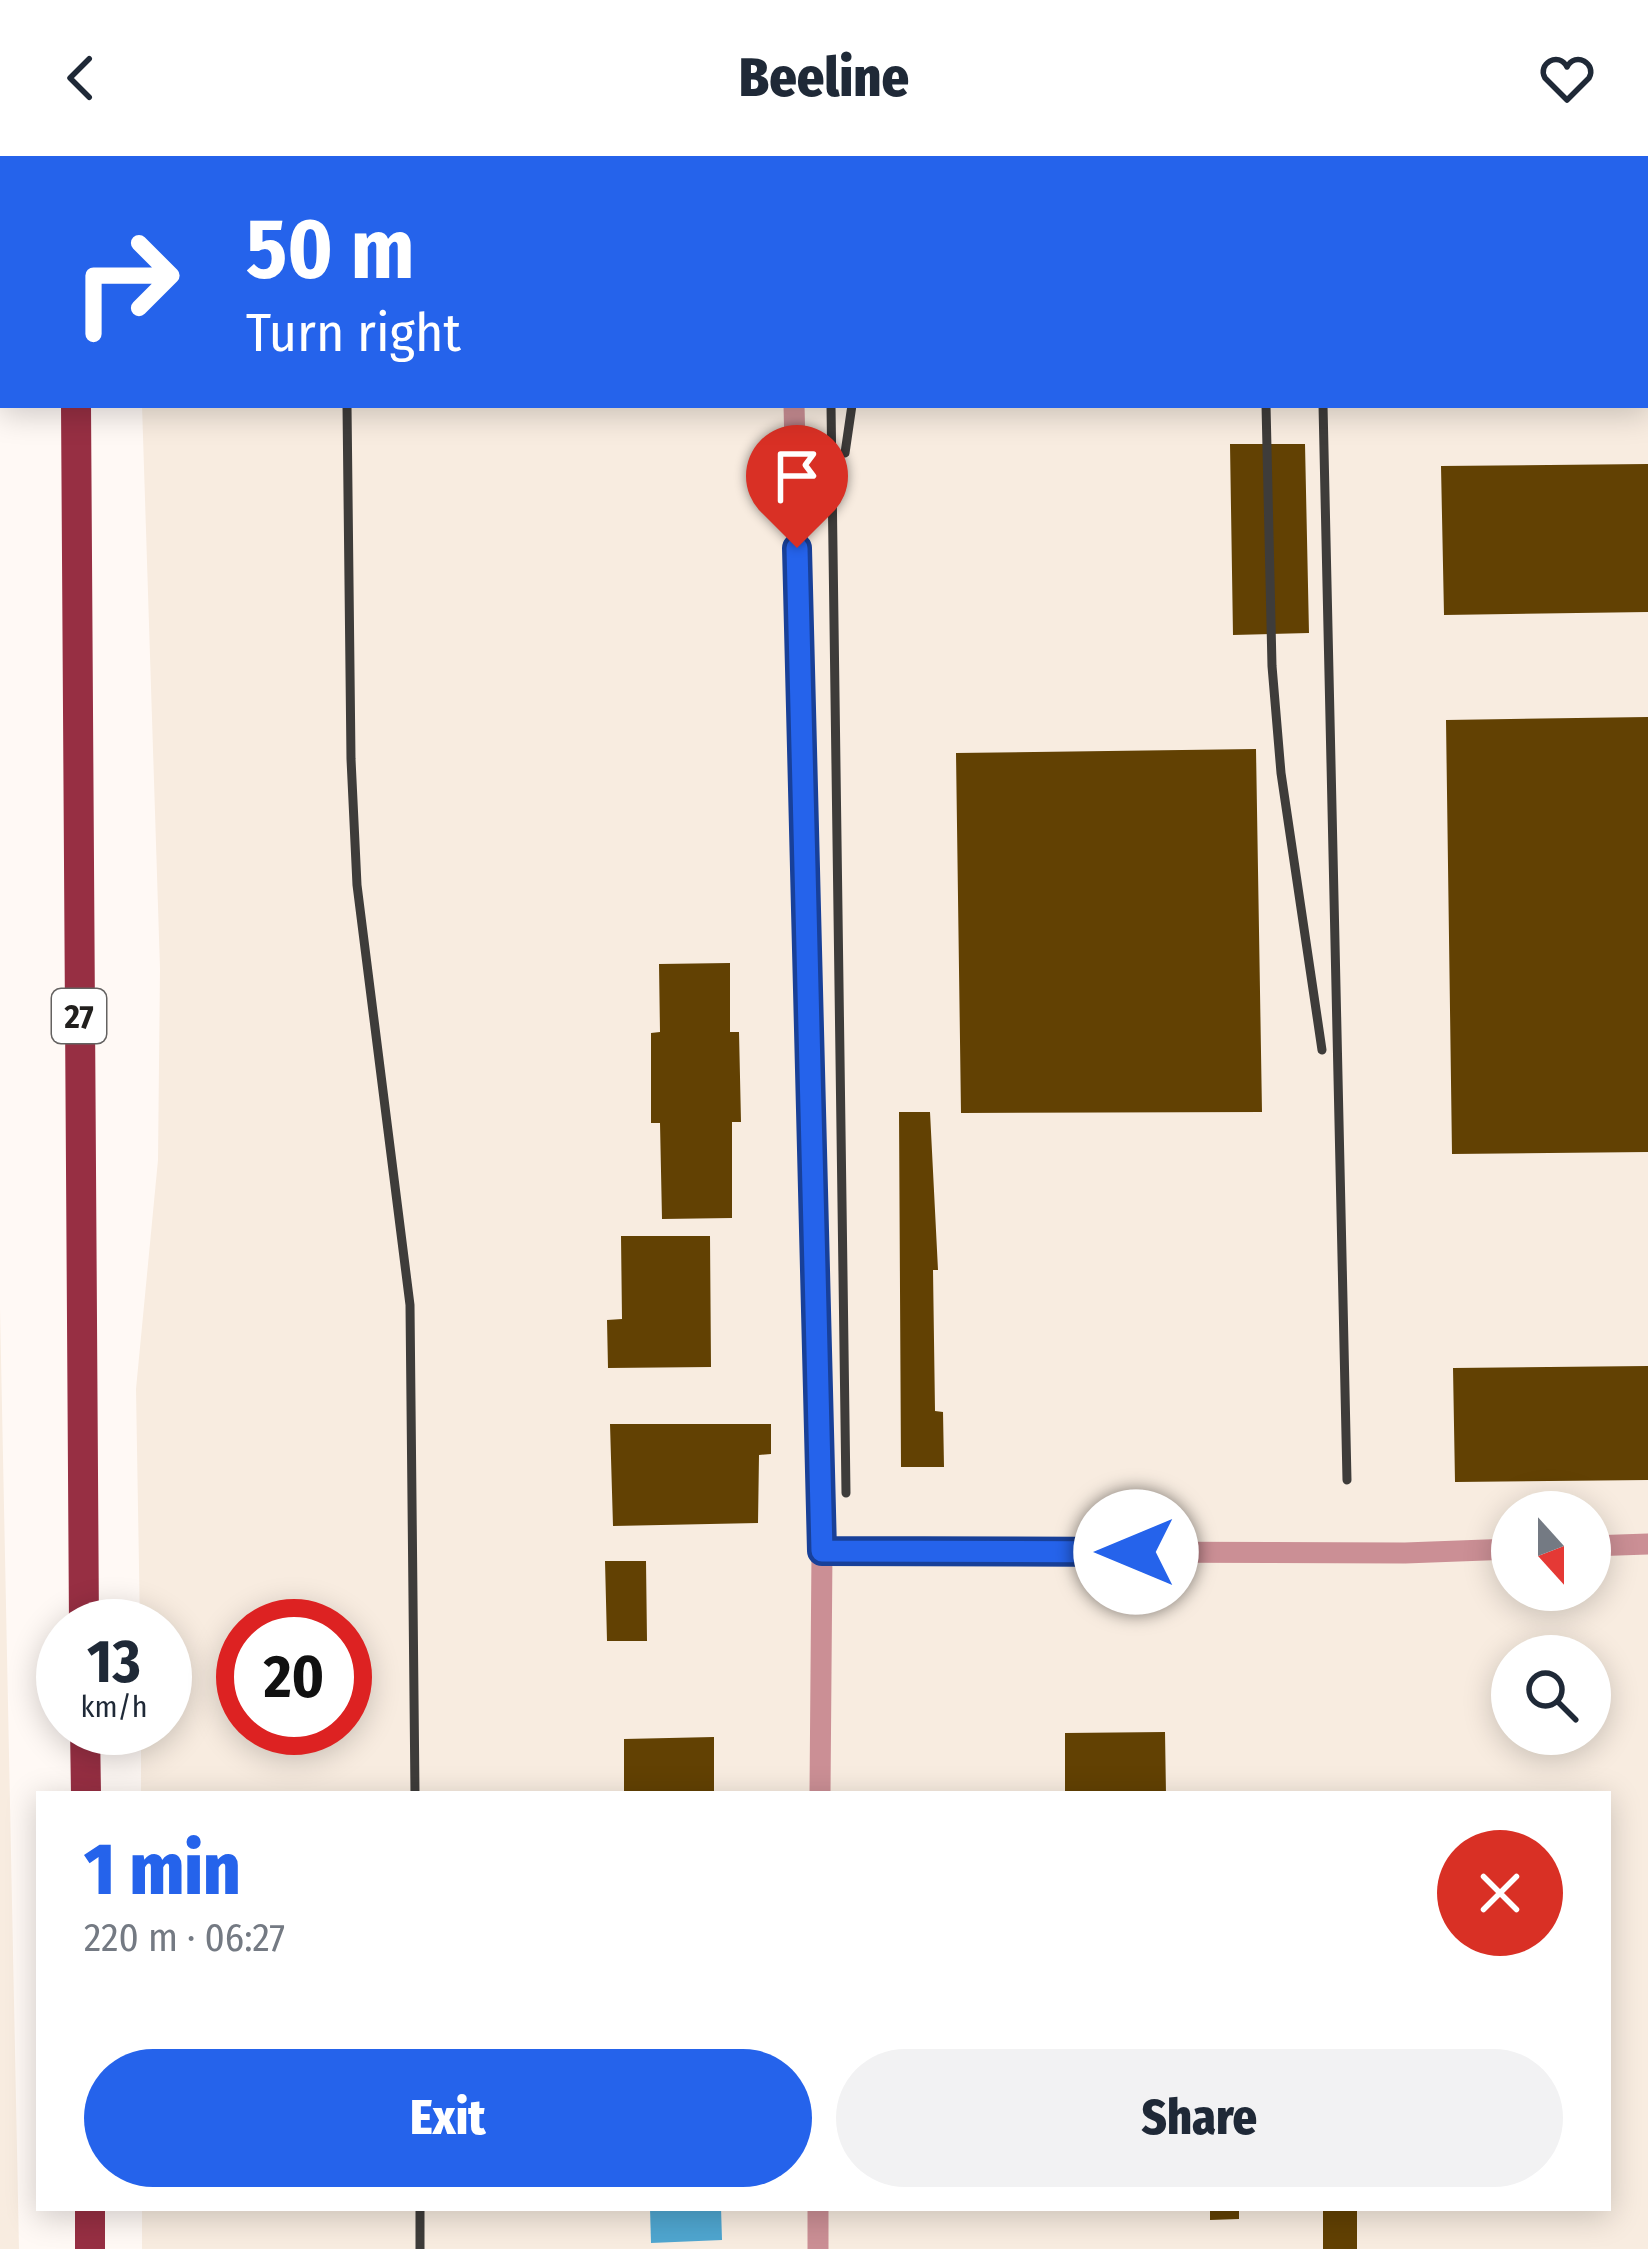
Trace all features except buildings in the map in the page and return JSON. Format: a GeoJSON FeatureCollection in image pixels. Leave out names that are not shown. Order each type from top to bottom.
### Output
{"type":"FeatureCollection","features":[{"type":"Feature","properties":{"kind":"main road","name":"27"},"geometry":{"type":"LineString","coordinates":[[76,408],[84,1599]]}},
{"type":"Feature","properties":{"kind":"main road"},"geometry":{"type":"LineString","coordinates":[[85,1755],[86,1791]]}},
{"type":"Feature","properties":{"kind":"main road"},"geometry":{"type":"LineString","coordinates":[[89,2211],[90,2249]]}},
{"type":"Feature","properties":{"kind":"lane"},"geometry":{"type":"LineString","coordinates":[[794,408],[822,1551],[820,1791]]}},
{"type":"Feature","properties":{"kind":"lane"},"geometry":{"type":"LineString","coordinates":[[1611,1545],[1648,1544]]}},
{"type":"Feature","properties":{"kind":"lane"},"geometry":{"type":"LineString","coordinates":[[822,1551],[1491,1550]]}},
{"type":"Feature","properties":{"kind":"lane"},"geometry":{"type":"LineString","coordinates":[[818,2211],[818,2249]]}},
{"type":"Feature","properties":{"kind":"shaded area"},"geometry":{"type":"Polygon","coordinates":[[[142,408],[1648,408],[1648,2249],[142,2249],[142,2211],[1611,2211],[1611,1791],[141,1791],[141,1755],[192,1755],[192,1599],[140,1599],[136,1389],[158,1160],[160,969],[142,408]]]}},
{"type":"Feature","properties":{"kind":"shaded area"},"geometry":{"type":"Polygon","coordinates":[[[0,1308],[19,2249],[0,2249],[0,1308]]]}},
{"type":"Feature","properties":{"kind":"water"},"geometry":{"type":"Polygon","coordinates":[[[650,2211],[721,2211],[722,2240],[651,2243],[650,2211]]]}},
{"type":"Feature","properties":{"kind":"railway"},"geometry":{"type":"LineString","coordinates":[[347,408],[357,885],[410,1305],[415,1791]]}},
{"type":"Feature","properties":{"kind":"railway"},"geometry":{"type":"LineString","coordinates":[[831,408],[846,1493]]}},
{"type":"Feature","properties":{"kind":"railway"},"geometry":{"type":"LineString","coordinates":[[845,453],[852,408]]}},
{"type":"Feature","properties":{"kind":"railway"},"geometry":{"type":"LineString","coordinates":[[1266,408],[1272,666],[1281,773],[1322,1050]]}},
{"type":"Feature","properties":{"kind":"railway"},"geometry":{"type":"LineString","coordinates":[[1323,408],[1347,1480]]}},
{"type":"Feature","properties":{"kind":"railway"},"geometry":{"type":"LineString","coordinates":[[420,2211],[420,2249]]}},
{"type":"Feature","properties":{"kind":"route"},"geometry":{"type":"LineString","coordinates":[[797,548],[822,1551],[1136,1552]]}}]}
